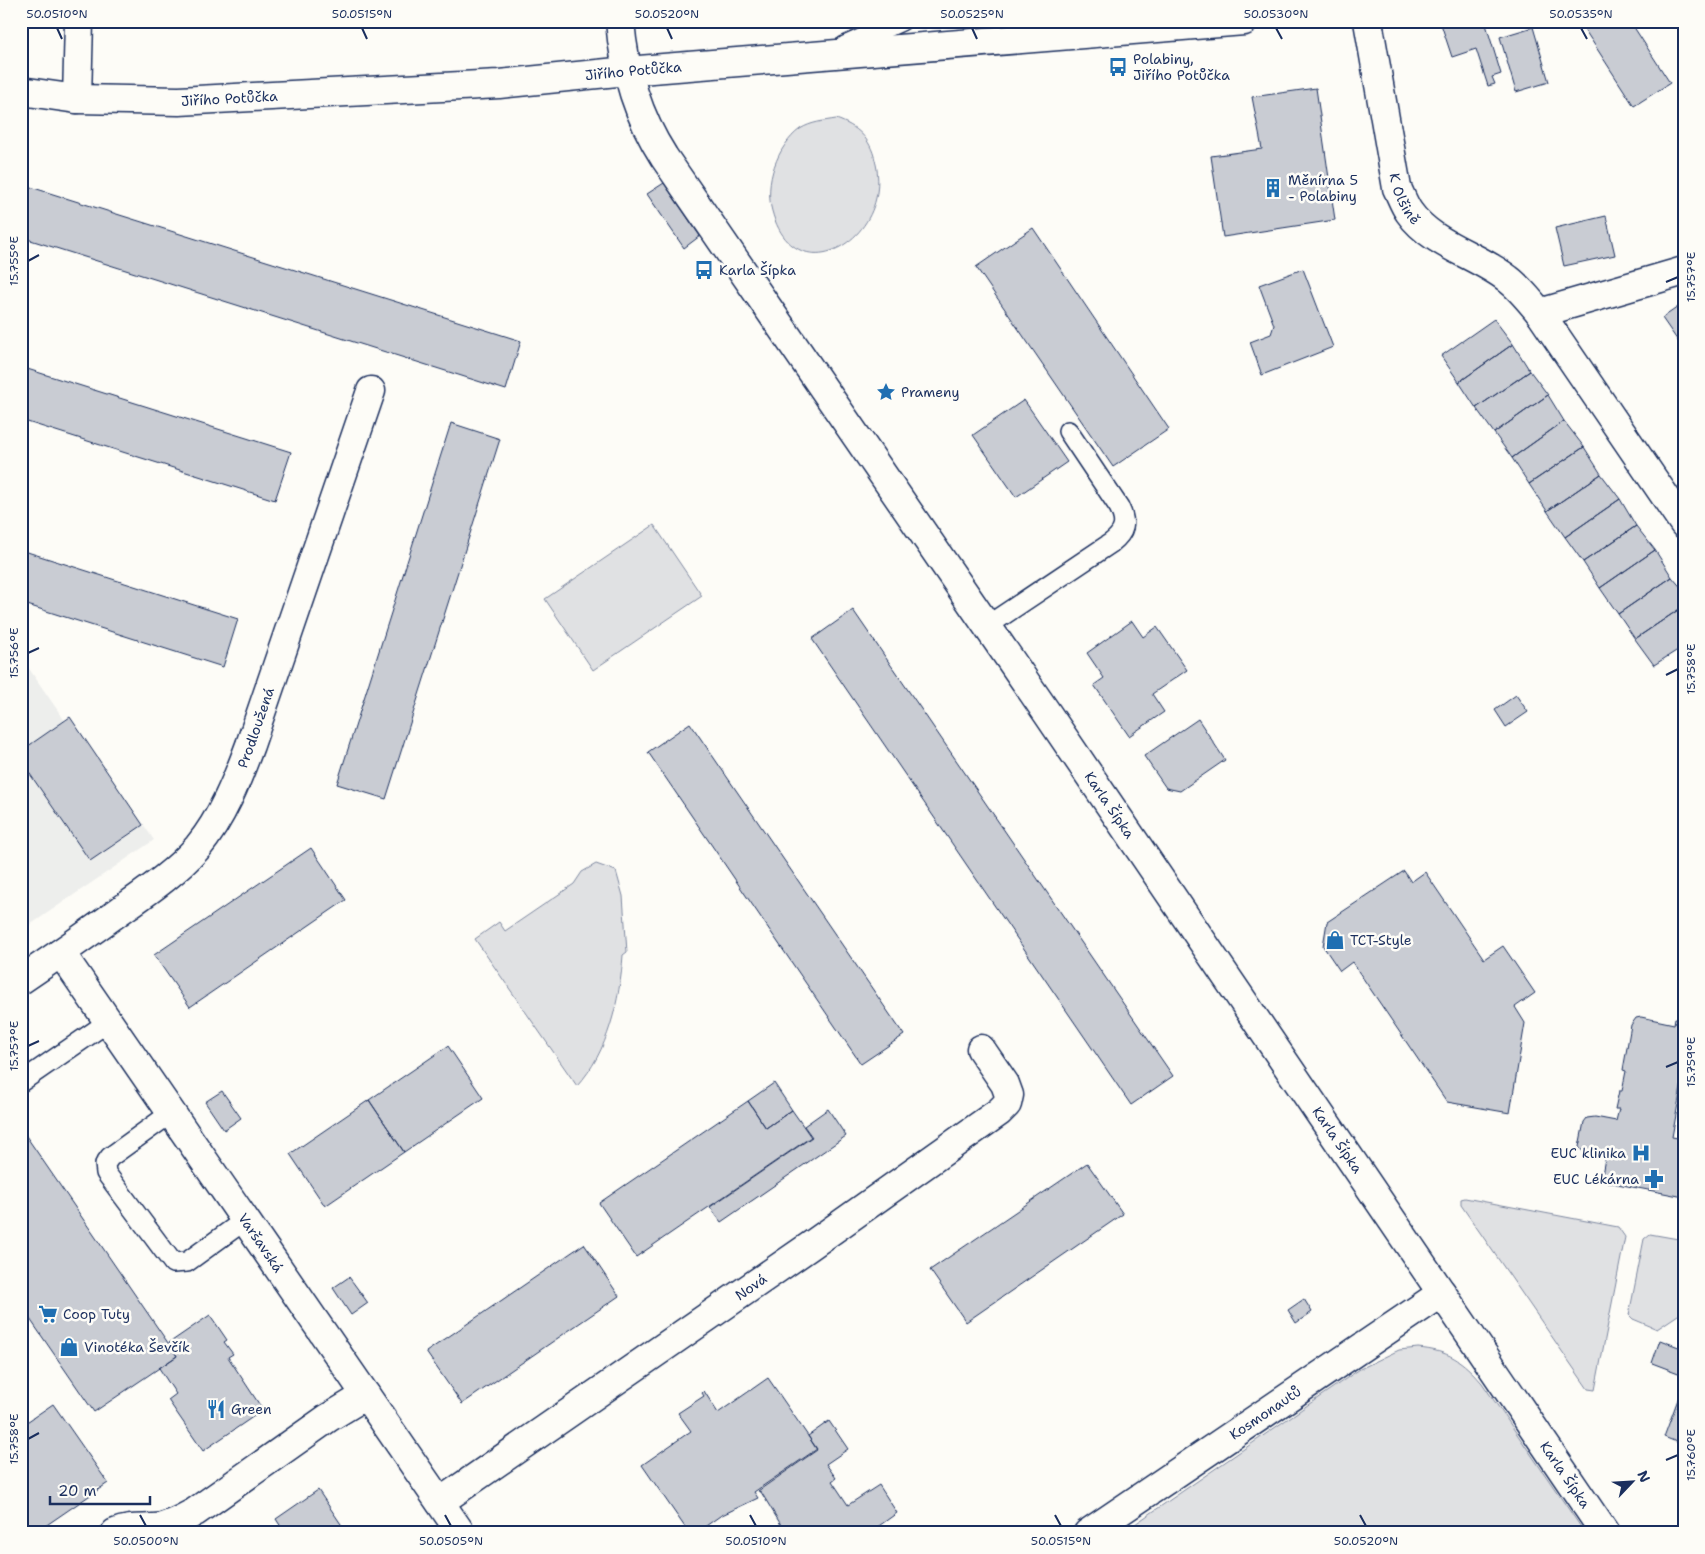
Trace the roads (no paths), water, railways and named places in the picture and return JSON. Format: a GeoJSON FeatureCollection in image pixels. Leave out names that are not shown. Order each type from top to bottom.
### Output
{"type":"FeatureCollection","features":[{"type":"Feature","properties":{"kind":"street"},"geometry":{"type":"LineString","coordinates":[[77,99],[79,21]]}},
{"type":"Feature","properties":{"kind":"street","name":"Karla Šípka"},"geometry":{"type":"LineString","coordinates":[[620,21],[627,71],[638,109],[648,131],[664,157],[987,626],[1605,1533]]}},
{"type":"Feature","properties":{"kind":"street","name":"K Olšině"},"geometry":{"type":"LineString","coordinates":[[1368,21],[1396,188],[1409,213],[1432,235],[1484,262],[1509,279],[1540,313],[1684,524]]}},
{"type":"Feature","properties":{"kind":"street","name":"Jiřího Potůčka"},"geometry":{"type":"LineString","coordinates":[[21,91],[77,99],[199,100],[499,84],[627,71],[1240,22]]}},
{"type":"Feature","properties":{"kind":"street"},"geometry":{"type":"LineString","coordinates":[[1540,313],[1684,271]]}},
{"type":"Feature","properties":{"kind":"street","name":"Prodloužená"},"geometry":{"type":"LineString","coordinates":[[21,980],[181,865],[214,824],[242,768],[371,391]]}},
{"type":"Feature","properties":{"kind":"street","name":"Varšavská"},"geometry":{"type":"LineString","coordinates":[[61,953],[461,1533]]}},
{"type":"Feature","properties":{"kind":"street","name":"Nová"},"geometry":{"type":"LineString","coordinates":[[440,1502],[810,1246],[999,1112],[1007,1104],[1010,1095],[1005,1084],[981,1049]]}},
{"type":"Feature","properties":{"kind":"street","name":"Kosmonautů"},"geometry":{"type":"LineString","coordinates":[[1088,1533],[1442,1293]]}},
{"type":"Feature","properties":{"kind":"street"},"geometry":{"type":"LineString","coordinates":[[114,1533],[134,1527],[162,1527],[195,1512],[328,1418],[366,1395]]}},
{"type":"Feature","properties":{"kind":"lane"},"geometry":{"type":"LineString","coordinates":[[788,58],[843,47],[901,21]]}},
{"type":"Feature","properties":{"kind":"lane"},"geometry":{"type":"LineString","coordinates":[[987,626],[1111,543],[1120,536],[1124,528],[1124,517],[1119,507],[1068,431]]}},
{"type":"Feature","properties":{"kind":"lane"},"geometry":{"type":"LineString","coordinates":[[21,1082],[108,1022]]}},
{"type":"Feature","properties":{"kind":"lane"},"geometry":{"type":"LineString","coordinates":[[171,1113],[110,1156],[105,1164],[106,1173],[173,1263],[187,1262],[246,1220]]}},
{"type":"Feature","properties":{"kind":"place","name":"Polabiny, Jiřího Potůčka"},"geometry":{"type":"Point","coordinates":[1118,67]}},
{"type":"Feature","properties":{"kind":"place","name":"Měnírna 5 - Polabiny"},"geometry":{"type":"Point","coordinates":[1273,188]}},
{"type":"Feature","properties":{"kind":"place","name":"Karla Šípka"},"geometry":{"type":"Point","coordinates":[704,270]}},
{"type":"Feature","properties":{"kind":"place","name":"Prameny"},"geometry":{"type":"Point","coordinates":[886,392]}},
{"type":"Feature","properties":{"kind":"place","name":"TCT-Style"},"geometry":{"type":"Point","coordinates":[1335,940]}},
{"type":"Feature","properties":{"kind":"place","name":"EUC klinika"},"geometry":{"type":"Point","coordinates":[1641,1153]}},
{"type":"Feature","properties":{"kind":"place","name":"EUC Lékárna"},"geometry":{"type":"Point","coordinates":[1654,1179]}},
{"type":"Feature","properties":{"kind":"place","name":"Coop Tuty"},"geometry":{"type":"Point","coordinates":[48,1314]}},
{"type":"Feature","properties":{"kind":"place","name":"Vinotéka Ševčík"},"geometry":{"type":"Point","coordinates":[69,1347]}},
{"type":"Feature","properties":{"kind":"place","name":"Green"},"geometry":{"type":"Point","coordinates":[216,1409]}}]}
